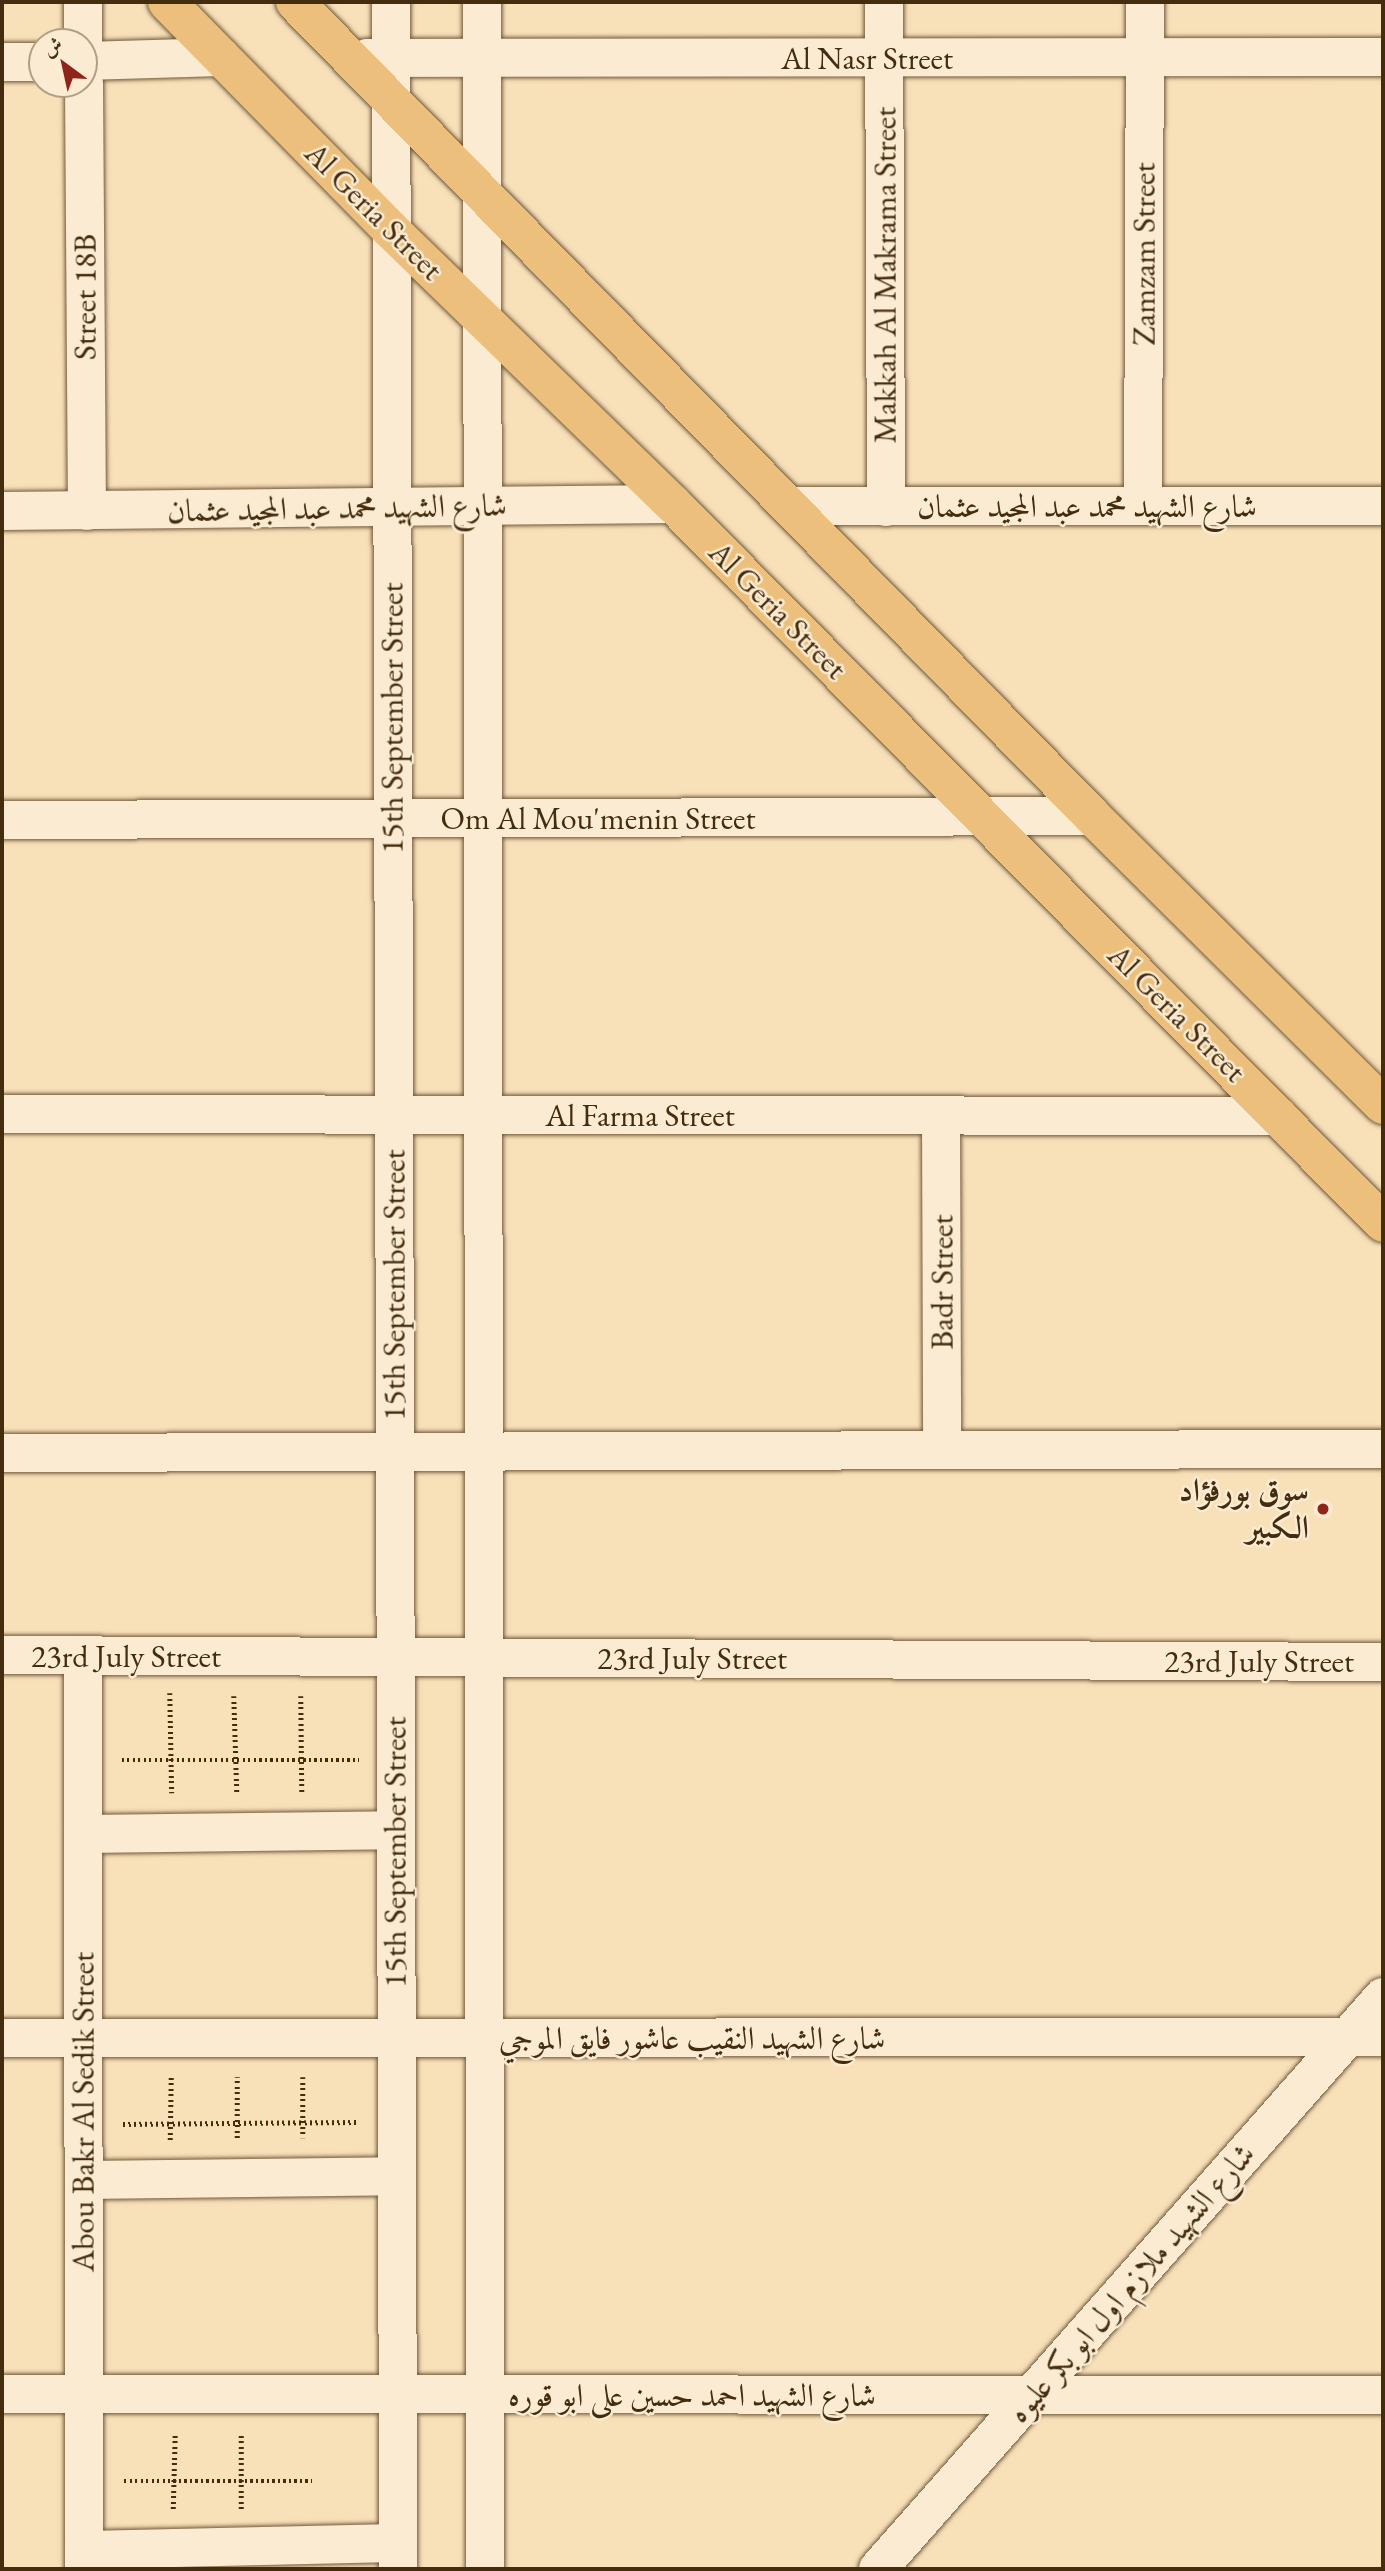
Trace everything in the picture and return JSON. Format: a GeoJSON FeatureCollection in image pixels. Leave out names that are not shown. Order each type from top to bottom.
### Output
{"type":"FeatureCollection","features":[{"type":"Feature","properties":{"kind":"main road","name":"Al Geria Street"},"geometry":{"type":"LineString","coordinates":[[167,2],[390,229],[673,504],[1383,1223]]}},
{"type":"Feature","properties":{"kind":"main road"},"geometry":{"type":"LineString","coordinates":[[295,2],[1092,816],[1383,1105]]}},
{"type":"Feature","properties":{"kind":"street"},"geometry":{"type":"LineString","coordinates":[[83,2],[83,28]]}},
{"type":"Feature","properties":{"kind":"street","name":"15th September Street"},"geometry":{"type":"LineString","coordinates":[[391,2],[398,2556]]}},
{"type":"Feature","properties":{"kind":"street"},"geometry":{"type":"LineString","coordinates":[[482,2],[485,2569]]}},
{"type":"Feature","properties":{"kind":"street","name":"Makkah Al Makrama Street"},"geometry":{"type":"LineString","coordinates":[[884,2],[886,507]]}},
{"type":"Feature","properties":{"kind":"street","name":"Zamzam Street"},"geometry":{"type":"LineString","coordinates":[[1143,506],[1145,2]]}},
{"type":"Feature","properties":{"kind":"street"},"geometry":{"type":"LineString","coordinates":[[98,61],[221,57]]}},
{"type":"Feature","properties":{"kind":"street","name":"Al Nasr Street"},"geometry":{"type":"LineString","coordinates":[[351,58],[1383,57]]}},
{"type":"Feature","properties":{"kind":"street"},"geometry":{"type":"LineString","coordinates":[[2,62],[28,62]]}},
{"type":"Feature","properties":{"kind":"street","name":"Street 18B"},"geometry":{"type":"LineString","coordinates":[[84,98],[86,511]]}},
{"type":"Feature","properties":{"kind":"street","name":"شارع الشهيد محمد عبد المجيد عثمان"},"geometry":{"type":"LineString","coordinates":[[2,512],[673,504]]}},
{"type":"Feature","properties":{"kind":"street","name":"شارع الشهيد محمد عبد المجيد عثمان"},"geometry":{"type":"LineString","coordinates":[[790,506],[1383,506]]}},
{"type":"Feature","properties":{"kind":"street","name":"Om Al Mou'menin Street"},"geometry":{"type":"LineString","coordinates":[[2,820],[1092,816]]}},
{"type":"Feature","properties":{"kind":"street","name":"Al Farma Street"},"geometry":{"type":"LineString","coordinates":[[2,1114],[1278,1116]]}},
{"type":"Feature","properties":{"kind":"street","name":"Badr Street"},"geometry":{"type":"LineString","coordinates":[[941,1115],[942,1448]]}},
{"type":"Feature","properties":{"kind":"street"},"geometry":{"type":"LineString","coordinates":[[2,1453],[942,1448],[1383,1449]]}},
{"type":"Feature","properties":{"kind":"street","name":"23rd July Street"},"geometry":{"type":"LineString","coordinates":[[2,1655],[1383,1662]]}},
{"type":"Feature","properties":{"kind":"street","name":"Abou Bakr Al Sedik Street"},"geometry":{"type":"LineString","coordinates":[[83,1656],[84,2559]]}},
{"type":"Feature","properties":{"kind":"street"},"geometry":{"type":"LineString","coordinates":[[83,1835],[396,1830]]}},
{"type":"Feature","properties":{"kind":"street","name":"شارع الشهيد ملازم اول ابو بكر عليوه"},"geometry":{"type":"LineString","coordinates":[[878,2569],[1032,2395],[1366,2037],[1383,1997]]}},
{"type":"Feature","properties":{"kind":"street","name":"شارع الشهيد النقيب عاشور فايق الموجي"},"geometry":{"type":"LineString","coordinates":[[2,2038],[1366,2037]]}},
{"type":"Feature","properties":{"kind":"street"},"geometry":{"type":"LineString","coordinates":[[84,2180],[397,2176]]}},
{"type":"Feature","properties":{"kind":"street","name":"شارع الشهيد احمد حسين على ابو قوره"},"geometry":{"type":"LineString","coordinates":[[2,2394],[1383,2395]]}},
{"type":"Feature","properties":{"kind":"street"},"geometry":{"type":"LineString","coordinates":[[84,2559],[173,2547],[240,2546],[398,2556]]}},
{"type":"Feature","properties":{"kind":"path"},"geometry":{"type":"LineString","coordinates":[[170,1656],[173,1832]]}},
{"type":"Feature","properties":{"kind":"path"},"geometry":{"type":"LineString","coordinates":[[233,1656],[237,1831]]}},
{"type":"Feature","properties":{"kind":"path"},"geometry":{"type":"LineString","coordinates":[[300,1656],[302,1831]]}},
{"type":"Feature","properties":{"kind":"path"},"geometry":{"type":"LineString","coordinates":[[83,1760],[395,1759]]}},
{"type":"Feature","properties":{"kind":"path"},"geometry":{"type":"LineString","coordinates":[[237,2179],[238,2038]]}},
{"type":"Feature","properties":{"kind":"path"},"geometry":{"type":"LineString","coordinates":[[303,2038],[303,2177]]}},
{"type":"Feature","properties":{"kind":"path"},"geometry":{"type":"LineString","coordinates":[[170,2179],[171,2039]]}},
{"type":"Feature","properties":{"kind":"path"},"geometry":{"type":"LineString","coordinates":[[83,2125],[397,2122]]}},
{"type":"Feature","properties":{"kind":"path"},"geometry":{"type":"LineString","coordinates":[[173,2547],[175,2394]]}},
{"type":"Feature","properties":{"kind":"path"},"geometry":{"type":"LineString","coordinates":[[240,2546],[242,2395]]}},
{"type":"Feature","properties":{"kind":"path"},"geometry":{"type":"LineString","coordinates":[[84,2480],[312,2481]]}},
{"type":"Feature","properties":{"kind":"place","name":"سوق بورفؤاد الكبير"},"geometry":{"type":"Point","coordinates":[1323,1509]}}]}
